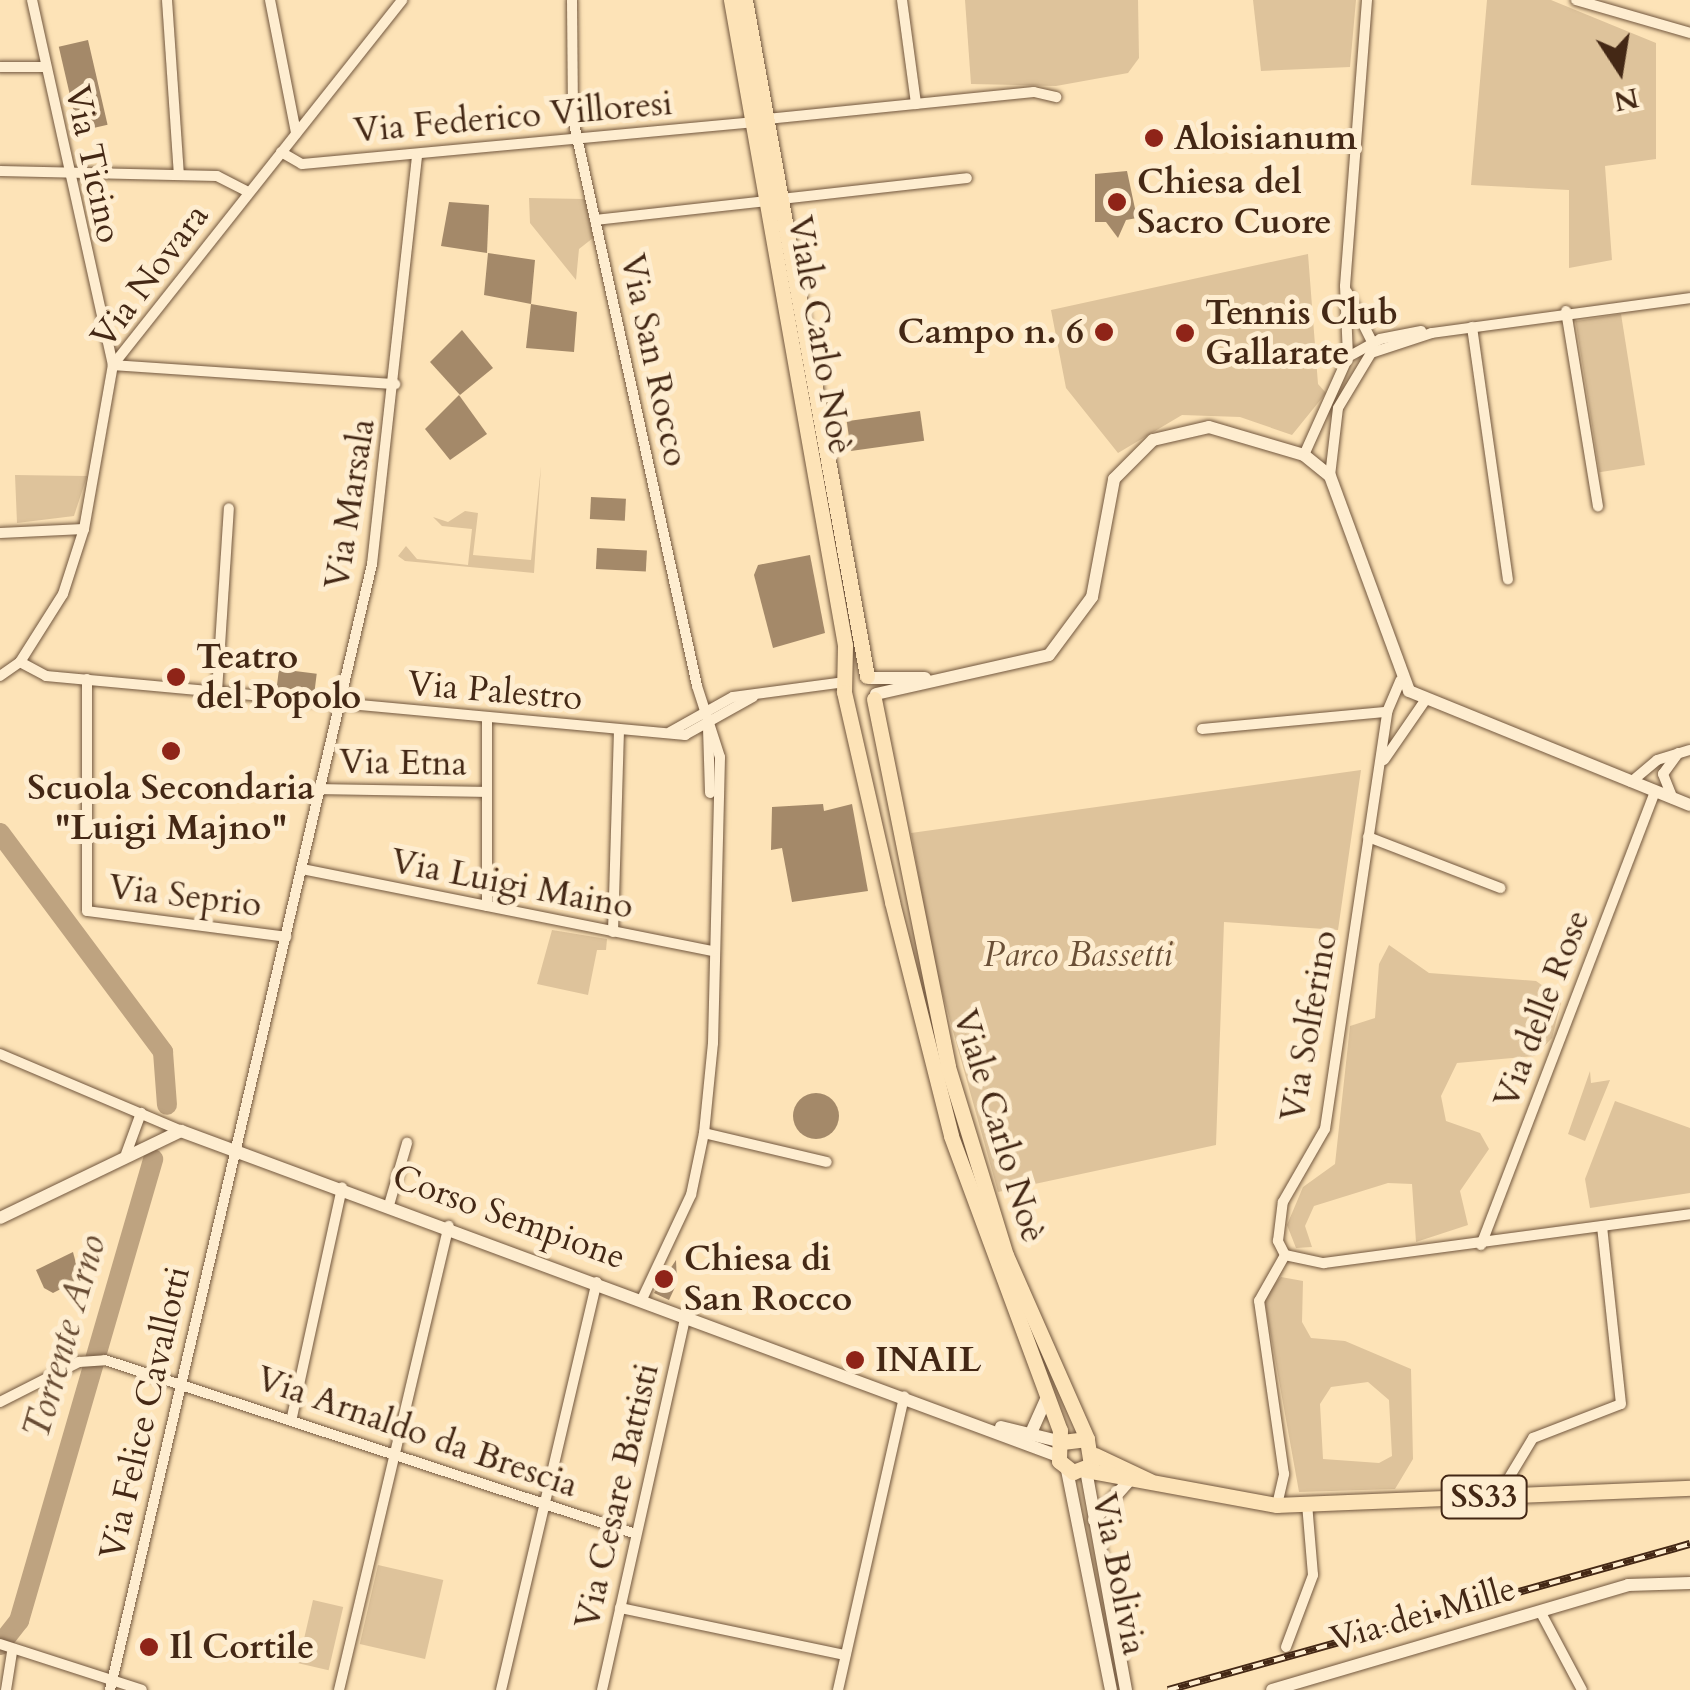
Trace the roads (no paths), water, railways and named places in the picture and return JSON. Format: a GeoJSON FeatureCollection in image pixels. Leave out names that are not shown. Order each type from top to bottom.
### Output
{"type":"FeatureCollection","features":[{"type":"Feature","properties":{"kind":"main road","name":"Viale Carlo Noè"},"geometry":{"type":"LineString","coordinates":[[731,0],[760,121]]}},
{"type":"Feature","properties":{"kind":"main road","name":"Viale Carlo Noè"},"geometry":{"type":"LineString","coordinates":[[745,0],[774,200],[943,1052],[1006,1256],[1087,1439],[1090,1462]]}},
{"type":"Feature","properties":{"kind":"main road","name":"Viale Carlo Noè"},"geometry":{"type":"LineString","coordinates":[[774,200],[848,691],[942,1101],[1048,1397],[1062,1456]]}},
{"type":"Feature","properties":{"kind":"main road"},"geometry":{"type":"LineString","coordinates":[[848,691],[872,687]]}},
{"type":"Feature","properties":{"kind":"main road"},"geometry":{"type":"LineString","coordinates":[[848,691],[872,687]]}},
{"type":"Feature","properties":{"kind":"main road"},"geometry":{"type":"LineString","coordinates":[[1062,1456],[1087,1439]]}},
{"type":"Feature","properties":{"kind":"main road"},"geometry":{"type":"LineString","coordinates":[[1062,1456],[1172,1491]]}},
{"type":"Feature","properties":{"kind":"main road"},"geometry":{"type":"LineString","coordinates":[[1090,1462],[1127,1483],[1277,1506]]}},
{"type":"Feature","properties":{"kind":"main road","name":"SS33"},"geometry":{"type":"LineString","coordinates":[[1277,1506],[1690,1488]]}},
{"type":"Feature","properties":{"kind":"street","name":"Via Ticino"},"geometry":{"type":"LineString","coordinates":[[32,0],[101,339],[113,365]]}},
{"type":"Feature","properties":{"kind":"street"},"geometry":{"type":"LineString","coordinates":[[167,0],[179,174]]}},
{"type":"Feature","properties":{"kind":"street"},"geometry":{"type":"LineString","coordinates":[[270,0],[296,133]]}},
{"type":"Feature","properties":{"kind":"street","name":"Via Novara"},"geometry":{"type":"LineString","coordinates":[[3,670],[20,662],[63,594],[84,528],[113,365],[402,0]]}},
{"type":"Feature","properties":{"kind":"street","name":"Via San Rocco"},"geometry":{"type":"LineString","coordinates":[[572,0],[577,138],[708,728],[720,756],[714,803],[704,1132],[691,1195],[642,1299]]}},
{"type":"Feature","properties":{"kind":"street"},"geometry":{"type":"LineString","coordinates":[[902,0],[916,104]]}},
{"type":"Feature","properties":{"kind":"street"},"geometry":{"type":"LineString","coordinates":[[1304,455],[1348,356],[1345,286],[1367,0]]}},
{"type":"Feature","properties":{"kind":"street"},"geometry":{"type":"LineString","coordinates":[[1576,0],[1690,33]]}},
{"type":"Feature","properties":{"kind":"street"},"geometry":{"type":"LineString","coordinates":[[0,67],[44,67]]}},
{"type":"Feature","properties":{"kind":"street","name":"Via Federico Villoresi"},"geometry":{"type":"LineString","coordinates":[[281,152],[302,164],[1034,92],[1056,97]]}},
{"type":"Feature","properties":{"kind":"street","name":"Via Marsala"},"geometry":{"type":"LineString","coordinates":[[235,1148],[384,505],[418,154]]}},
{"type":"Feature","properties":{"kind":"street"},"geometry":{"type":"LineString","coordinates":[[0,171],[228,177],[249,192]]}},
{"type":"Feature","properties":{"kind":"street"},"geometry":{"type":"LineString","coordinates":[[595,220],[967,178]]}},
{"type":"Feature","properties":{"kind":"street"},"geometry":{"type":"LineString","coordinates":[[1345,286],[1370,348]]}},
{"type":"Feature","properties":{"kind":"street"},"geometry":{"type":"LineString","coordinates":[[1348,356],[1432,332],[1566,311],[1690,298]]}},
{"type":"Feature","properties":{"kind":"street"},"geometry":{"type":"LineString","coordinates":[[1566,311],[1598,506]]}},
{"type":"Feature","properties":{"kind":"street"},"geometry":{"type":"LineString","coordinates":[[1472,327],[1508,580]]}},
{"type":"Feature","properties":{"kind":"street"},"geometry":{"type":"LineString","coordinates":[[1345,338],[1370,348]]}},
{"type":"Feature","properties":{"kind":"street"},"geometry":{"type":"LineString","coordinates":[[101,339],[124,348]]}},
{"type":"Feature","properties":{"kind":"street"},"geometry":{"type":"LineString","coordinates":[[1370,348],[1338,408],[1330,476],[1400,681],[1424,702],[1690,805]]}},
{"type":"Feature","properties":{"kind":"street"},"geometry":{"type":"LineString","coordinates":[[113,365],[396,384]]}},
{"type":"Feature","properties":{"kind":"street"},"geometry":{"type":"LineString","coordinates":[[872,687],[1030,662],[1070,636],[1092,597],[1114,479],[1152,440],[1209,427],[1304,455],[1330,476]]}},
{"type":"Feature","properties":{"kind":"street"},"geometry":{"type":"LineString","coordinates":[[216,692],[229,508]]}},
{"type":"Feature","properties":{"kind":"street"},"geometry":{"type":"LineString","coordinates":[[0,532],[84,528]]}},
{"type":"Feature","properties":{"kind":"street","name":"Via Palestro"},"geometry":{"type":"LineString","coordinates":[[20,662],[46,676],[620,730],[670,732],[708,728],[753,698]]}},
{"type":"Feature","properties":{"kind":"street","name":"Via Seprio"},"geometry":{"type":"LineString","coordinates":[[87,679],[83,902],[87,911],[286,936]]}},
{"type":"Feature","properties":{"kind":"street","name":"Via Solferino"},"geometry":{"type":"LineString","coordinates":[[1286,1255],[1278,1241],[1283,1202],[1325,1129],[1387,712],[1400,681]]}},
{"type":"Feature","properties":{"kind":"street","name":"Via Palestro"},"geometry":{"type":"LineString","coordinates":[[670,732],[733,697],[848,691]]}},
{"type":"Feature","properties":{"kind":"street","name":"Via Solferino"},"geometry":{"type":"LineString","coordinates":[[1378,775],[1396,735],[1424,702]]}},
{"type":"Feature","properties":{"kind":"street"},"geometry":{"type":"LineString","coordinates":[[1202,729],[1387,712]]}},
{"type":"Feature","properties":{"kind":"street"},"geometry":{"type":"LineString","coordinates":[[487,907],[488,720]]}},
{"type":"Feature","properties":{"kind":"street"},"geometry":{"type":"LineString","coordinates":[[613,932],[620,730]]}},
{"type":"Feature","properties":{"kind":"street"},"geometry":{"type":"LineString","coordinates":[[1630,782],[1684,751]]}},
{"type":"Feature","properties":{"kind":"street"},"geometry":{"type":"LineString","coordinates":[[1673,799],[1663,774],[1684,751]]}},
{"type":"Feature","properties":{"kind":"street","name":"Via Etna"},"geometry":{"type":"LineString","coordinates":[[320,788],[486,792]]}},
{"type":"Feature","properties":{"kind":"street","name":"Via delle Rose"},"geometry":{"type":"LineString","coordinates":[[1481,1245],[1654,792]]}},
{"type":"Feature","properties":{"kind":"street"},"geometry":{"type":"LineString","coordinates":[[1368,837],[1500,888]]}},
{"type":"Feature","properties":{"kind":"street","name":"Via Luigi Maino"},"geometry":{"type":"LineString","coordinates":[[302,870],[712,951]]}},
{"type":"Feature","properties":{"kind":"street"},"geometry":{"type":"LineString","coordinates":[[0,1054],[181,1131]]}},
{"type":"Feature","properties":{"kind":"street"},"geometry":{"type":"LineString","coordinates":[[126,1154],[141,1114]]}},
{"type":"Feature","properties":{"kind":"street"},"geometry":{"type":"LineString","coordinates":[[0,1218],[126,1154],[181,1131]]}},
{"type":"Feature","properties":{"kind":"street","name":"Corso Sempione"},"geometry":{"type":"LineString","coordinates":[[181,1131],[448,1226],[1062,1456]]}},
{"type":"Feature","properties":{"kind":"street"},"geometry":{"type":"LineString","coordinates":[[704,1132],[828,1162]]}},
{"type":"Feature","properties":{"kind":"street"},"geometry":{"type":"LineString","coordinates":[[389,1205],[407,1144]]}},
{"type":"Feature","properties":{"kind":"street","name":"Via Felice Cavallotti"},"geometry":{"type":"LineString","coordinates":[[111,1686],[235,1148]]}},
{"type":"Feature","properties":{"kind":"street"},"geometry":{"type":"LineString","coordinates":[[292,1417],[342,1187]]}},
{"type":"Feature","properties":{"kind":"street"},"geometry":{"type":"LineString","coordinates":[[1277,1506],[1284,1474],[1258,1301],[1286,1255],[1324,1264],[1690,1214]]}},
{"type":"Feature","properties":{"kind":"street"},"geometry":{"type":"LineString","coordinates":[[338,1690],[448,1226]]}},
{"type":"Feature","properties":{"kind":"street"},"geometry":{"type":"LineString","coordinates":[[1498,1496],[1532,1438],[1621,1404],[1602,1227]]}},
{"type":"Feature","properties":{"kind":"street"},"geometry":{"type":"LineString","coordinates":[[501,1690],[597,1282]]}},
{"type":"Feature","properties":{"kind":"street","name":"Via Cesare Battisti"},"geometry":{"type":"LineString","coordinates":[[602,1690],[686,1315]]}},
{"type":"Feature","properties":{"kind":"street","name":"Via Arnaldo da Brescia"},"geometry":{"type":"LineString","coordinates":[[0,1402],[79,1362],[104,1360],[181,1380],[636,1534]]}},
{"type":"Feature","properties":{"kind":"street"},"geometry":{"type":"LineString","coordinates":[[838,1690],[904,1395]]}},
{"type":"Feature","properties":{"kind":"street"},"geometry":{"type":"LineString","coordinates":[[1031,1433],[1048,1397]]}},
{"type":"Feature","properties":{"kind":"street","name":"Corso Sempione"},"geometry":{"type":"LineString","coordinates":[[984,1425],[1031,1433],[1062,1456]]}},
{"type":"Feature","properties":{"kind":"street","name":"Via Bolivia"},"geometry":{"type":"LineString","coordinates":[[1062,1456],[1111,1690]]}},
{"type":"Feature","properties":{"kind":"street","name":"Via Bolivia"},"geometry":{"type":"LineString","coordinates":[[1090,1462],[1094,1522],[1126,1690]]}},
{"type":"Feature","properties":{"kind":"street","name":"Via Bolivia"},"geometry":{"type":"LineString","coordinates":[[1094,1522],[1105,1499],[1127,1483]]}},
{"type":"Feature","properties":{"kind":"street"},"geometry":{"type":"LineString","coordinates":[[1286,1647],[1313,1575],[1307,1504]]}},
{"type":"Feature","properties":{"kind":"street"},"geometry":{"type":"LineString","coordinates":[[1540,1611],[1644,1581],[1690,1584]]}},
{"type":"Feature","properties":{"kind":"street"},"geometry":{"type":"LineString","coordinates":[[620,1608],[845,1655]]}},
{"type":"Feature","properties":{"kind":"street","name":"Via dei Mille"},"geometry":{"type":"LineString","coordinates":[[1295,1686],[1540,1611],[1582,1690]]}},
{"type":"Feature","properties":{"kind":"street"},"geometry":{"type":"LineString","coordinates":[[6,1690],[6,1648],[111,1686],[142,1690]]}},
{"type":"Feature","properties":{"kind":"street"},"geometry":{"type":"LineString","coordinates":[[1272,1690],[1295,1686]]}},
{"type":"Feature","properties":{"kind":"waterway","name":"Torrente Arno"},"geometry":{"type":"LineString","coordinates":[[0,833],[163,1052],[167,1105]]}},
{"type":"Feature","properties":{"kind":"waterway","name":"Torrente Arno"},"geometry":{"type":"LineString","coordinates":[[0,1645],[19,1621],[153,1159]]}},
{"type":"Feature","properties":{"kind":"railway"},"geometry":{"type":"LineString","coordinates":[[1168,1690],[1690,1544]]}},
{"type":"Feature","properties":{"kind":"place","name":"Aloisianum"},"geometry":{"type":"Point","coordinates":[1154,138]}},
{"type":"Feature","properties":{"kind":"place","name":"Chiesa del Sacro Cuore"},"geometry":{"type":"Point","coordinates":[1117,202]}},
{"type":"Feature","properties":{"kind":"place","name":"Campo n. 6"},"geometry":{"type":"Point","coordinates":[1104,332]}},
{"type":"Feature","properties":{"kind":"place","name":"Tennis Club Gallarate"},"geometry":{"type":"Point","coordinates":[1185,333]}},
{"type":"Feature","properties":{"kind":"place","name":"Teatro del Popolo"},"geometry":{"type":"Point","coordinates":[176,677]}},
{"type":"Feature","properties":{"kind":"place","name":"Scuola Secondaria \"Luigi Majno\""},"geometry":{"type":"Point","coordinates":[171,751]}},
{"type":"Feature","properties":{"kind":"place","name":"Chiesa di San Rocco"},"geometry":{"type":"Point","coordinates":[664,1279]}},
{"type":"Feature","properties":{"kind":"place","name":"INAIL"},"geometry":{"type":"Point","coordinates":[855,1360]}},
{"type":"Feature","properties":{"kind":"place","name":"Il Cortile"},"geometry":{"type":"Point","coordinates":[149,1647]}},
{"type":"Feature","properties":{"kind":"park label","name":"Parco Bassetti"},"geometry":{"type":"Point","coordinates":[1078,955]}}]}
